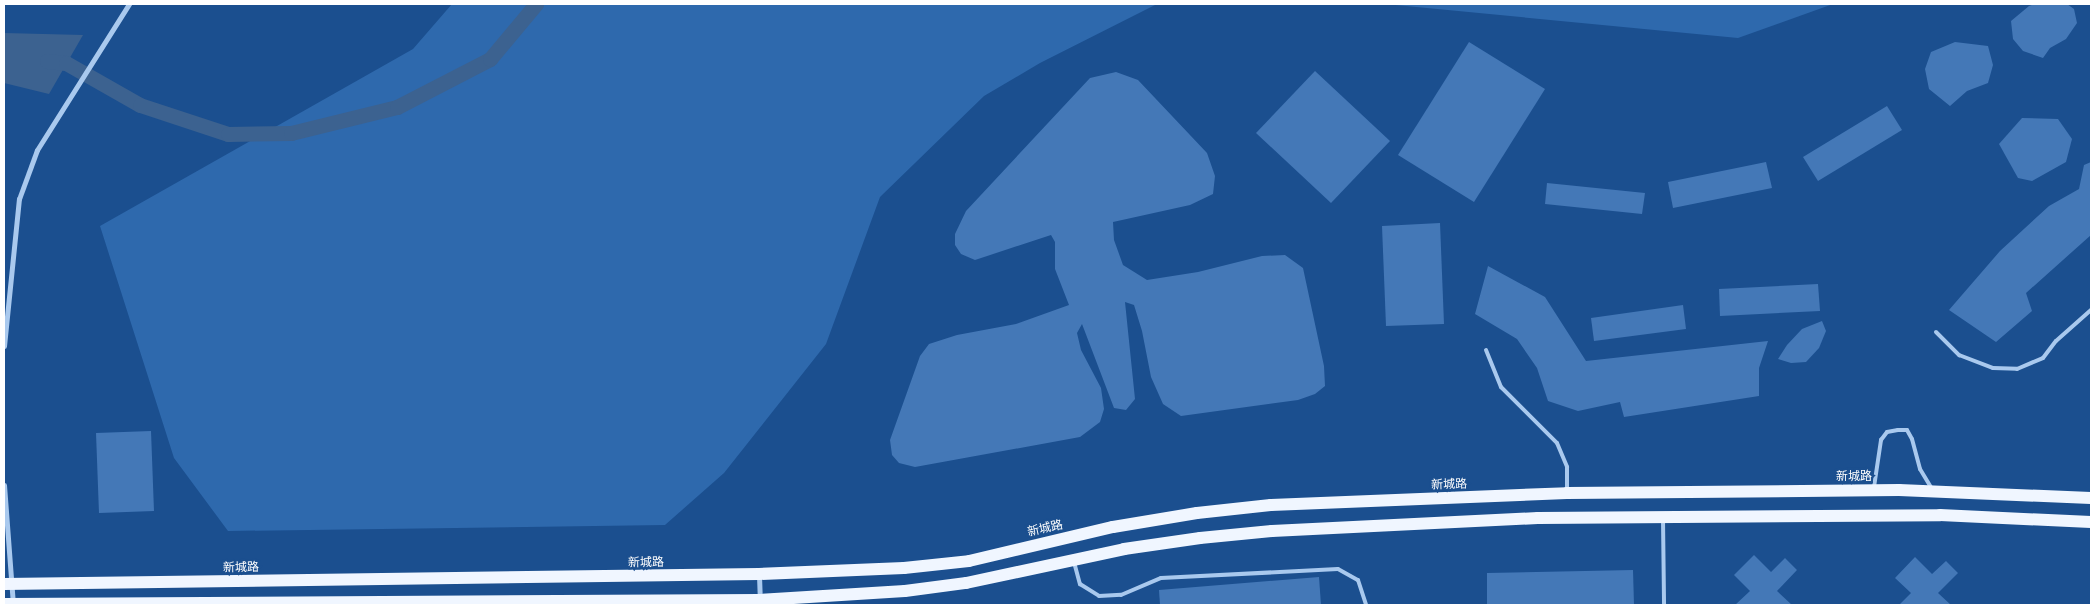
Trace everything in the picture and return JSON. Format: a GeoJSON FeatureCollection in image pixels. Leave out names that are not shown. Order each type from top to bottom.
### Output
{"type":"FeatureCollection","features":[{"type":"Feature","properties":{"kind":"main road","name":"新城路"},"geometry":{"type":"LineString","coordinates":[[8,584],[759,574],[904,568],[969,562],[1113,527],[1197,513],[1253,507],[1567,492],[1873,490],[2091,498]]}},
{"type":"Feature","properties":{"kind":"main road"},"geometry":{"type":"LineString","coordinates":[[10,604],[760,602],[905,591],[966,583],[1124,549],[1272,531],[1538,518],[1940,515],[2091,522]]}},
{"type":"Feature","properties":{"kind":"street"},"geometry":{"type":"LineString","coordinates":[[4,346],[18,199],[36,150],[66,100],[129,4]]}},
{"type":"Feature","properties":{"kind":"street"},"geometry":{"type":"LineString","coordinates":[[4,485],[10,604]]}},
{"type":"Feature","properties":{"kind":"street"},"geometry":{"type":"LineString","coordinates":[[759,574],[760,602]]}},
{"type":"Feature","properties":{"kind":"lane"},"geometry":{"type":"LineString","coordinates":[[1936,332],[1959,355],[1992,368],[2017,369],[2043,358],[2056,341],[2091,310]]}},
{"type":"Feature","properties":{"kind":"lane"},"geometry":{"type":"LineString","coordinates":[[1486,350],[1501,387],[1557,443],[1567,467],[1567,492]]}},
{"type":"Feature","properties":{"kind":"lane"},"geometry":{"type":"LineString","coordinates":[[1873,490],[1881,440],[1887,432],[1907,430],[1912,439],[1920,469],[1933,491]]}},
{"type":"Feature","properties":{"kind":"lane"},"geometry":{"type":"LineString","coordinates":[[1663,517],[1664,605]]}},
{"type":"Feature","properties":{"kind":"lane"},"geometry":{"type":"LineString","coordinates":[[1074,561],[1080,584],[1099,596],[1121,594],[1161,578],[1338,569],[1358,580],[1366,605]]}},
{"type":"Feature","properties":{"kind":"shaded area"},"geometry":{"type":"Polygon","coordinates":[[[452,4],[1157,4],[1040,63],[984,96],[880,197],[826,344],[724,473],[665,525],[228,531],[174,458],[100,226],[413,49],[452,4]]]}},
{"type":"Feature","properties":{"kind":"shaded area"},"geometry":{"type":"Polygon","coordinates":[[[1385,4],[1833,4],[1738,38],[1385,4]]]}},
{"type":"Feature","properties":{"kind":"shaded area"},"geometry":{"type":"Polygon","coordinates":[[[4,33],[83,35],[49,94],[4,83],[4,33]]]}},
{"type":"Feature","properties":{"kind":"building"},"geometry":{"type":"Polygon","coordinates":[[[2035,4],[2067,4],[2074,9],[2077,23],[2066,39],[2050,48],[2043,58],[2023,51],[2013,39],[2011,21],[2029,6],[2035,4]]]}},
{"type":"Feature","properties":{"kind":"building"},"geometry":{"type":"Polygon","coordinates":[[[1469,42],[1545,89],[1474,202],[1398,155],[1469,42]]]}},
{"type":"Feature","properties":{"kind":"building"},"geometry":{"type":"Polygon","coordinates":[[[1955,42],[1988,46],[1993,65],[1988,83],[1967,91],[1950,106],[1929,89],[1925,69],[1931,52],[1955,42]]]}},
{"type":"Feature","properties":{"kind":"building"},"geometry":{"type":"Polygon","coordinates":[[[1315,71],[1390,141],[1331,203],[1256,133],[1315,71]]]}},
{"type":"Feature","properties":{"kind":"building"},"geometry":{"type":"Polygon","coordinates":[[[1116,72],[1138,80],[1207,153],[1215,176],[1213,194],[1190,205],[1113,222],[1114,240],[1123,265],[1147,280],[1198,272],[1262,256],[1285,255],[1303,268],[1324,366],[1325,386],[1315,394],[1298,400],[1181,416],[1163,404],[1151,377],[1142,331],[1134,305],[1125,302],[1135,399],[1126,410],[1114,408],[1082,324],[1077,333],[1081,350],[1101,388],[1104,409],[1100,422],[1080,437],[915,467],[899,463],[892,455],[890,440],[920,356],[929,344],[957,335],[1016,324],[1069,305],[1055,269],[1055,242],[1051,235],[975,260],[961,254],[955,245],[955,234],[966,211],[1090,78],[1116,72]]]}},
{"type":"Feature","properties":{"kind":"building"},"geometry":{"type":"Polygon","coordinates":[[[1887,106],[1902,130],[1818,181],[1803,157],[1887,106]]]}},
{"type":"Feature","properties":{"kind":"building"},"geometry":{"type":"Polygon","coordinates":[[[2022,118],[2058,119],[2072,139],[2066,162],[2032,181],[2018,178],[1999,144],[2022,118]]]}},
{"type":"Feature","properties":{"kind":"building"},"geometry":{"type":"Polygon","coordinates":[[[1766,162],[1772,188],[1673,208],[1668,182],[1766,162]]]}},
{"type":"Feature","properties":{"kind":"building"},"geometry":{"type":"Polygon","coordinates":[[[2091,162],[2091,235],[2026,293],[2032,311],[1996,342],[1949,310],[2000,251],[2049,206],[2079,189],[2084,165],[2091,162]]]}},
{"type":"Feature","properties":{"kind":"building"},"geometry":{"type":"Polygon","coordinates":[[[1547,183],[1645,193],[1642,214],[1545,204],[1547,183]]]}},
{"type":"Feature","properties":{"kind":"building"},"geometry":{"type":"Polygon","coordinates":[[[1440,223],[1444,324],[1386,326],[1382,226],[1440,223]]]}},
{"type":"Feature","properties":{"kind":"building"},"geometry":{"type":"Polygon","coordinates":[[[1488,266],[1545,297],[1586,361],[1768,341],[1759,368],[1759,396],[1624,417],[1620,402],[1578,411],[1548,401],[1537,368],[1517,339],[1475,314],[1488,266]]]}},
{"type":"Feature","properties":{"kind":"building"},"geometry":{"type":"Polygon","coordinates":[[[1818,284],[1820,311],[1720,316],[1719,289],[1818,284]]]}},
{"type":"Feature","properties":{"kind":"building"},"geometry":{"type":"Polygon","coordinates":[[[1683,305],[1686,329],[1594,341],[1591,318],[1683,305]]]}},
{"type":"Feature","properties":{"kind":"building"},"geometry":{"type":"Polygon","coordinates":[[[1822,321],[1826,331],[1819,348],[1806,362],[1791,363],[1778,359],[1787,345],[1802,329],[1822,321]]]}},
{"type":"Feature","properties":{"kind":"building"},"geometry":{"type":"Polygon","coordinates":[[[151,431],[154,511],[99,513],[96,433],[151,431]]]}},
{"type":"Feature","properties":{"kind":"building"},"geometry":{"type":"Polygon","coordinates":[[[1754,555],[1771,572],[1785,558],[1797,570],[1777,591],[1792,605],[1735,605],[1750,591],[1734,575],[1754,555]]]}},
{"type":"Feature","properties":{"kind":"building"},"geometry":{"type":"Polygon","coordinates":[[[1915,557],[1932,574],[1946,561],[1958,573],[1938,593],[1951,605],[1899,605],[1911,593],[1895,578],[1915,557]]]}},
{"type":"Feature","properties":{"kind":"building"},"geometry":{"type":"Polygon","coordinates":[[[1633,570],[1634,605],[1487,605],[1487,573],[1633,570]]]}},
{"type":"Feature","properties":{"kind":"building"},"geometry":{"type":"Polygon","coordinates":[[[1319,577],[1321,605],[1160,605],[1159,590],[1319,577]]]}},
{"type":"Feature","properties":{"kind":"waterway"},"geometry":{"type":"LineString","coordinates":[[47,61],[66,63],[140,105],[228,134],[291,133],[397,107],[490,59],[536,4]]}}]}
